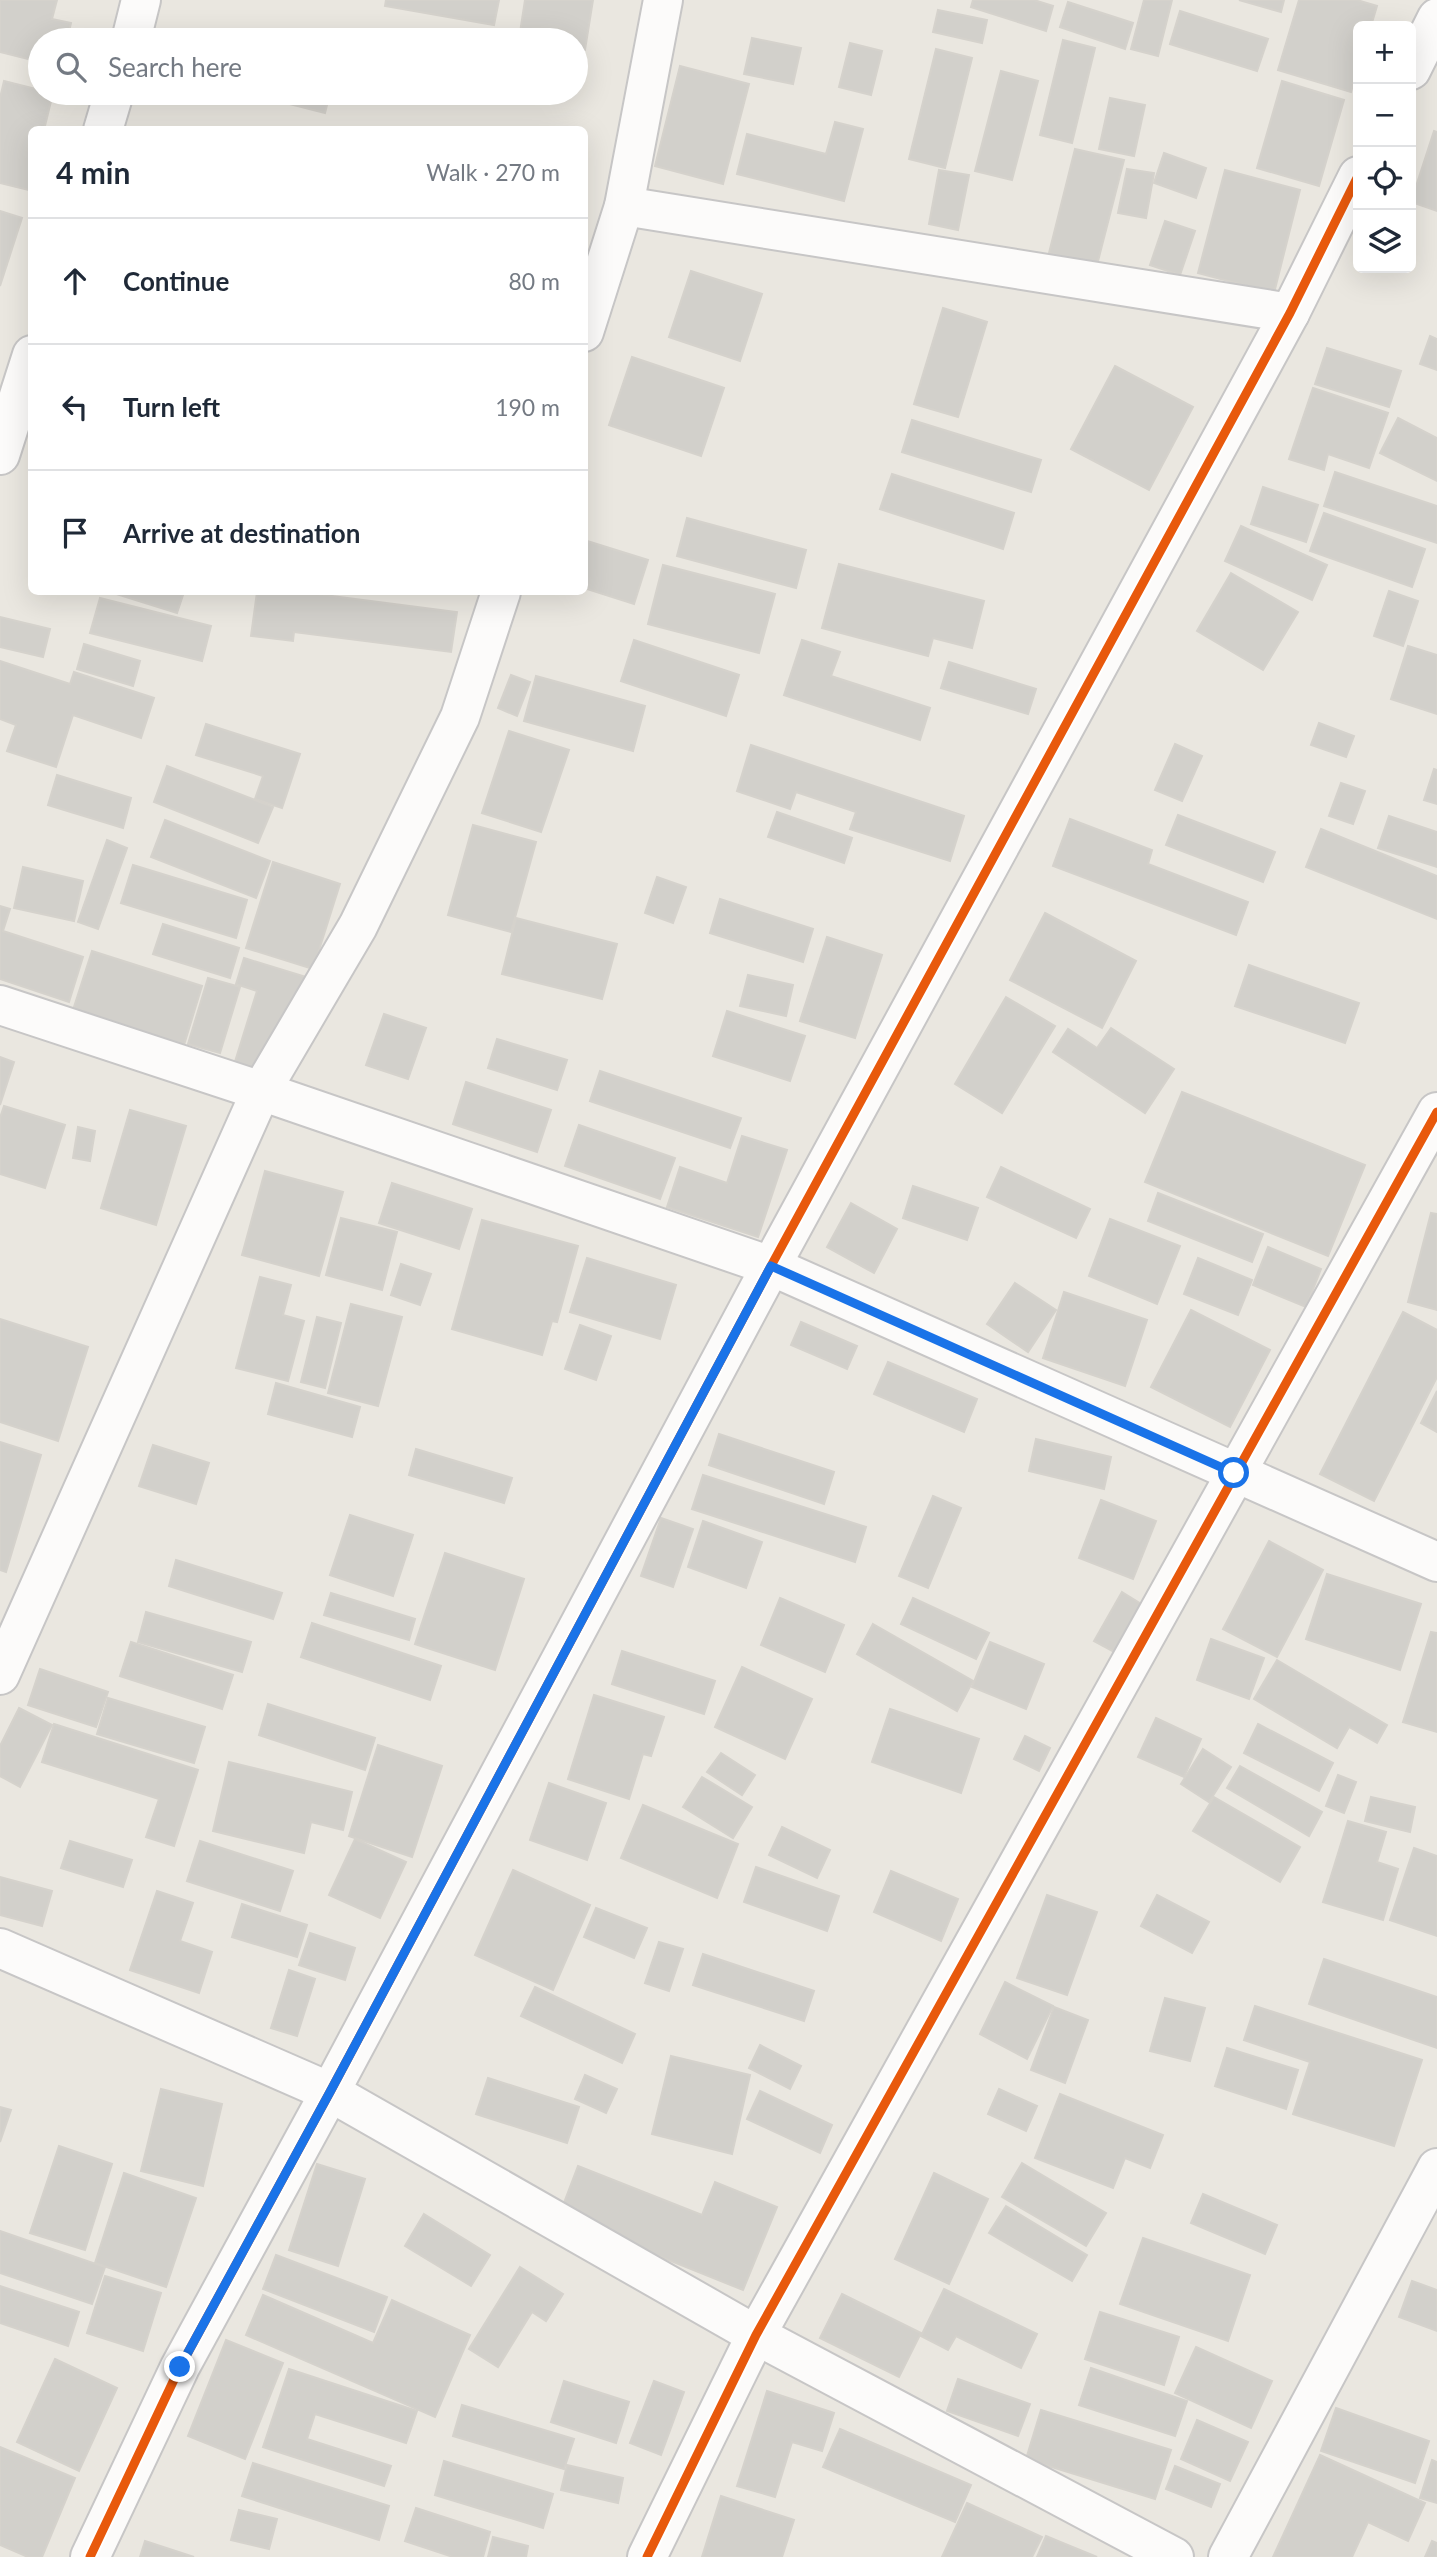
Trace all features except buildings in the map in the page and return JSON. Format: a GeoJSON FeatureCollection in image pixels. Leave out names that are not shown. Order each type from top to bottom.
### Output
{"type":"FeatureCollection","features":[{"type":"Feature","properties":{"kind":"street"},"geometry":{"type":"LineString","coordinates":[[134,28],[141,0]]}},
{"type":"Feature","properties":{"kind":"street"},"geometry":{"type":"LineString","coordinates":[[588,319],[624,206],[663,0]]}},
{"type":"Feature","properties":{"kind":"street"},"geometry":{"type":"LineString","coordinates":[[1416,60],[1437,18]]}},
{"type":"Feature","properties":{"kind":"street"},"geometry":{"type":"LineString","coordinates":[[104,126],[110,105]]}},
{"type":"Feature","properties":{"kind":"street"},"geometry":{"type":"LineString","coordinates":[[90,2557],[180,2367],[330,2092],[771,1266],[1290,313],[1353,186]]}},
{"type":"Feature","properties":{"kind":"street"},"geometry":{"type":"LineString","coordinates":[[624,206],[1290,313]]}},
{"type":"Feature","properties":{"kind":"street"},"geometry":{"type":"LineString","coordinates":[[0,455],[8,400],[28,362]]}},
{"type":"Feature","properties":{"kind":"street"},"geometry":{"type":"LineString","coordinates":[[0,1675],[261,1091],[358,926],[460,718],[500,595]]}},
{"type":"Feature","properties":{"kind":"street"},"geometry":{"type":"LineString","coordinates":[[0,1004],[771,1266],[1437,1562]]}},
{"type":"Feature","properties":{"kind":"street"},"geometry":{"type":"LineString","coordinates":[[647,2557],[756,2335],[1437,1112]]}},
{"type":"Feature","properties":{"kind":"street"},"geometry":{"type":"LineString","coordinates":[[0,1948],[330,2092],[756,2335],[1174,2557]]}},
{"type":"Feature","properties":{"kind":"street"},"geometry":{"type":"LineString","coordinates":[[1228,2557],[1437,2168]]}},
{"type":"Feature","properties":{"kind":"cycle path"},"geometry":{"type":"LineString","coordinates":[[90,2557],[180,2367],[330,2092],[771,1266],[1290,313],[1353,186]]}},
{"type":"Feature","properties":{"kind":"cycle path"},"geometry":{"type":"LineString","coordinates":[[647,2557],[756,2335],[1437,1112]]}},
{"type":"Feature","properties":{"kind":"route"},"geometry":{"type":"LineString","coordinates":[[180,2367],[330,2092],[771,1266],[1234,1473]]}}]}
